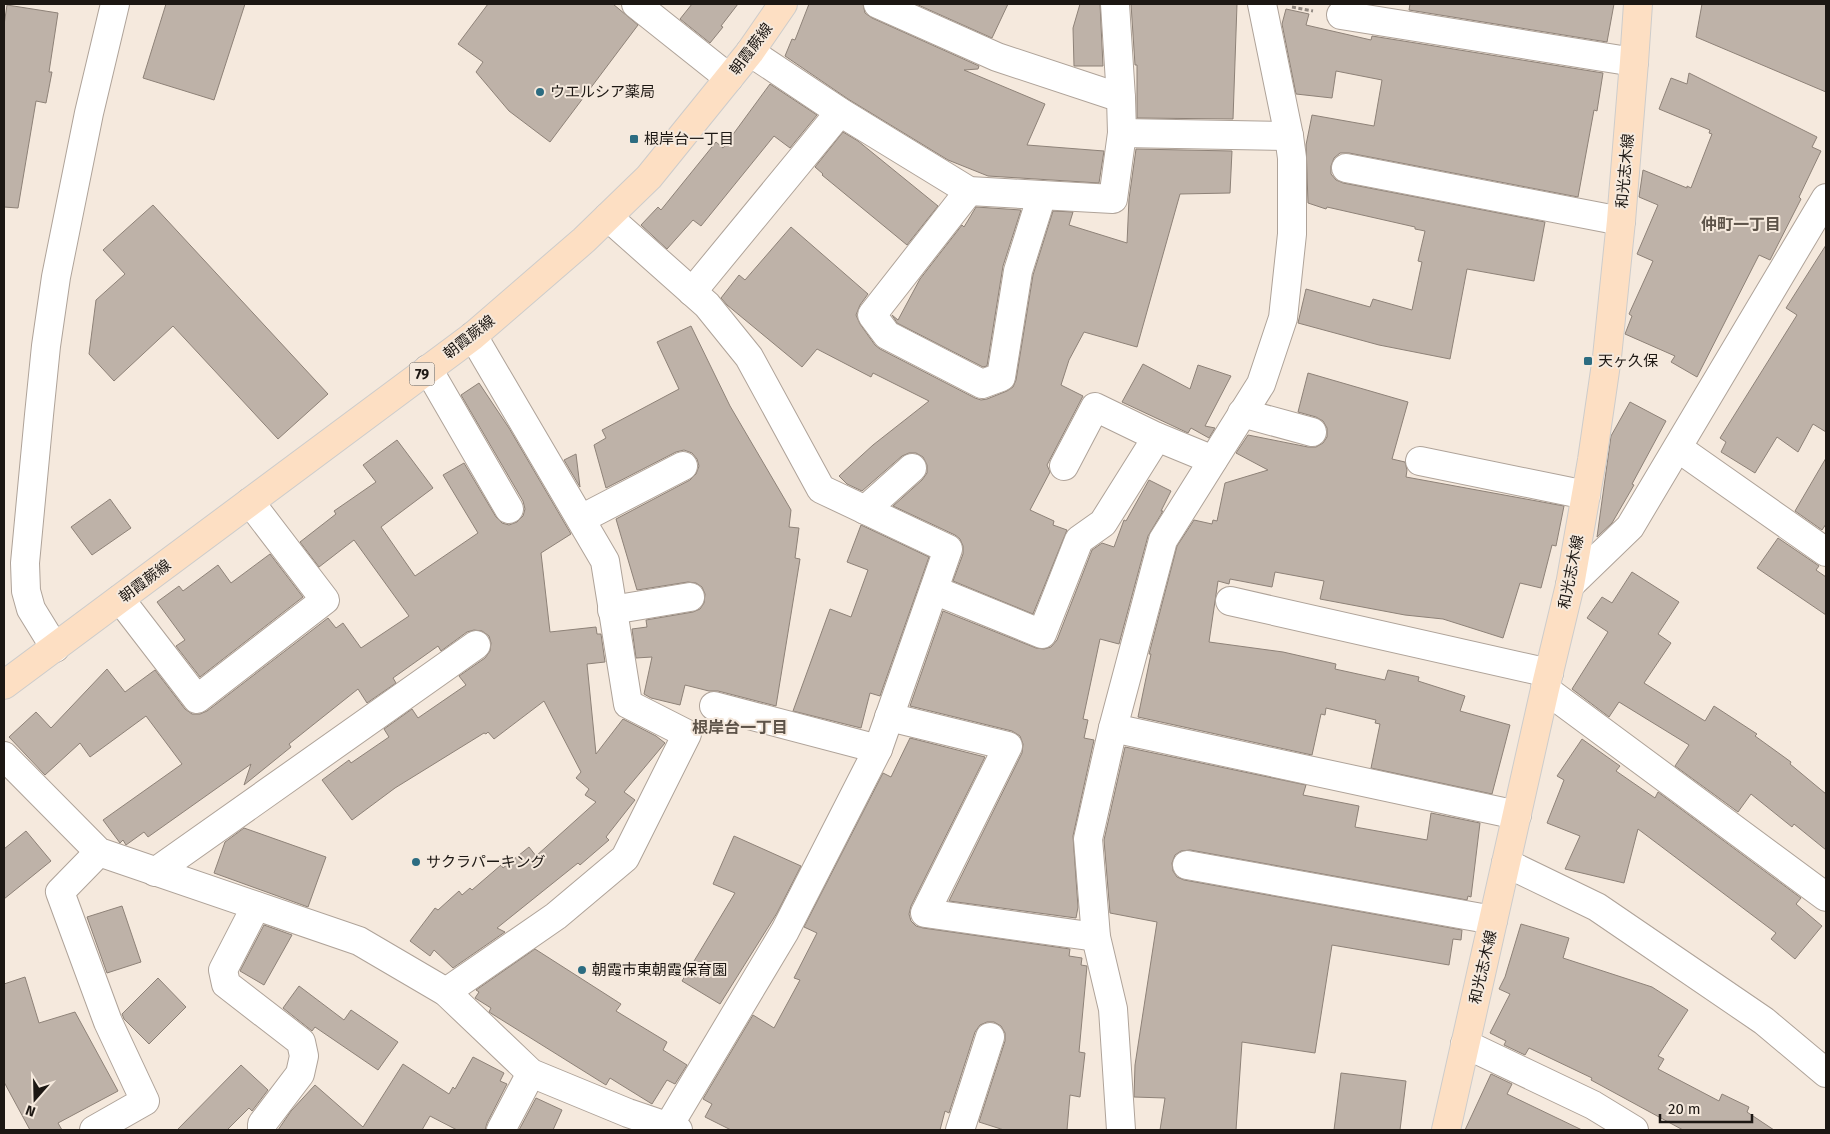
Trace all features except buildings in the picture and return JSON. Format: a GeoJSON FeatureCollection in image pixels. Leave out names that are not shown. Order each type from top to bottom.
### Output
{"type":"FeatureCollection","features":[{"type":"Feature","properties":{"kind":"main road","name":"朝霞蕨線"},"geometry":{"type":"LineString","coordinates":[[4,684],[473,336],[584,240],[649,177],[730,78],[783,4]]}},
{"type":"Feature","properties":{"kind":"main road","name":"和光志木線"},"geometry":{"type":"LineString","coordinates":[[1446,1130],[1570,585],[1586,495],[1607,357],[1638,4]]}},
{"type":"Feature","properties":{"kind":"street"},"geometry":{"type":"LineString","coordinates":[[55,648],[31,609],[26,591],[25,563],[46,346],[56,277],[89,113],[115,4]]}},
{"type":"Feature","properties":{"kind":"street"},"geometry":{"type":"LineString","coordinates":[[636,4],[730,78]]}},
{"type":"Feature","properties":{"kind":"street"},"geometry":{"type":"LineString","coordinates":[[878,4],[997,57],[1121,98]]}},
{"type":"Feature","properties":{"kind":"street"},"geometry":{"type":"LineString","coordinates":[[750,52],[840,112],[969,191],[1113,199],[1122,133],[1115,4]]}},
{"type":"Feature","properties":{"kind":"street"},"geometry":{"type":"LineString","coordinates":[[1121,1130],[1113,1009],[1096,937],[1088,839],[1113,728],[1163,540],[1260,384],[1283,318],[1292,234],[1292,158],[1262,4]]}},
{"type":"Feature","properties":{"kind":"street"},"geometry":{"type":"LineString","coordinates":[[1341,15],[1634,62]]}},
{"type":"Feature","properties":{"kind":"street"},"geometry":{"type":"LineString","coordinates":[[692,292],[840,112]]}},
{"type":"Feature","properties":{"kind":"street"},"geometry":{"type":"LineString","coordinates":[[1122,133],[1289,136]]}},
{"type":"Feature","properties":{"kind":"street"},"geometry":{"type":"LineString","coordinates":[[1346,168],[1620,221]]}},
{"type":"Feature","properties":{"kind":"street"},"geometry":{"type":"LineString","coordinates":[[969,191],[872,315],[887,335],[982,384],[1001,377],[1018,271],[1042,195]]}},
{"type":"Feature","properties":{"kind":"street"},"geometry":{"type":"LineString","coordinates":[[1570,585],[1630,526],[1826,198]]}},
{"type":"Feature","properties":{"kind":"street"},"geometry":{"type":"LineString","coordinates":[[4,756],[99,852],[359,941],[446,992],[531,1073],[625,1122],[673,1128],[785,931],[878,749],[948,550],[822,489],[748,357],[707,305],[608,217]]}},
{"type":"Feature","properties":{"kind":"street"},"geometry":{"type":"LineString","coordinates":[[446,992],[556,916],[624,858],[687,734],[628,704],[605,561],[473,336]]}},
{"type":"Feature","properties":{"kind":"street"},"geometry":{"type":"LineString","coordinates":[[428,370],[509,509]]}},
{"type":"Feature","properties":{"kind":"street"},"geometry":{"type":"LineString","coordinates":[[1064,466],[1095,407],[1158,437],[1213,460]]}},
{"type":"Feature","properties":{"kind":"street"},"geometry":{"type":"LineString","coordinates":[[1242,413],[1312,432]]}},
{"type":"Feature","properties":{"kind":"street"},"geometry":{"type":"LineString","coordinates":[[934,590],[1042,634],[1080,540],[1103,523],[1158,437]]}},
{"type":"Feature","properties":{"kind":"street"},"geometry":{"type":"LineString","coordinates":[[1678,448],[1826,552]]}},
{"type":"Feature","properties":{"kind":"street"},"geometry":{"type":"LineString","coordinates":[[1420,461],[1586,495]]}},
{"type":"Feature","properties":{"kind":"street"},"geometry":{"type":"LineString","coordinates":[[581,519],[683,466]]}},
{"type":"Feature","properties":{"kind":"street"},"geometry":{"type":"LineString","coordinates":[[865,510],[912,468]]}},
{"type":"Feature","properties":{"kind":"street"},"geometry":{"type":"LineString","coordinates":[[120,599],[197,699],[325,600],[250,502]]}},
{"type":"Feature","properties":{"kind":"street"},"geometry":{"type":"LineString","coordinates":[[612,610],[690,596]]}},
{"type":"Feature","properties":{"kind":"street"},"geometry":{"type":"LineString","coordinates":[[1230,601],[1547,681],[1826,897]]}},
{"type":"Feature","properties":{"kind":"street"},"geometry":{"type":"LineString","coordinates":[[155,872],[476,645]]}},
{"type":"Feature","properties":{"kind":"street"},"geometry":{"type":"LineString","coordinates":[[714,706],[878,749]]}},
{"type":"Feature","properties":{"kind":"street"},"geometry":{"type":"LineString","coordinates":[[889,718],[1008,746],[925,913],[1096,937]]}},
{"type":"Feature","properties":{"kind":"street"},"geometry":{"type":"LineString","coordinates":[[1113,728],[1517,815]]}},
{"type":"Feature","properties":{"kind":"street"},"geometry":{"type":"LineString","coordinates":[[94,1130],[145,1101],[108,1022],[60,892],[99,852]]}},
{"type":"Feature","properties":{"kind":"street"},"geometry":{"type":"LineString","coordinates":[[1506,863],[1597,907],[1764,1021],[1826,1073]]}},
{"type":"Feature","properties":{"kind":"street"},"geometry":{"type":"LineString","coordinates":[[1187,865],[1493,920]]}},
{"type":"Feature","properties":{"kind":"street"},"geometry":{"type":"LineString","coordinates":[[256,906],[223,970],[226,984],[301,1042],[304,1056],[300,1074],[262,1124],[262,1130]]}},
{"type":"Feature","properties":{"kind":"street"},"geometry":{"type":"LineString","coordinates":[[960,1130],[990,1037]]}},
{"type":"Feature","properties":{"kind":"street"},"geometry":{"type":"LineString","coordinates":[[1465,1044],[1593,1105],[1634,1130]]}},
{"type":"Feature","properties":{"kind":"street"},"geometry":{"type":"LineString","coordinates":[[501,1130],[531,1073]]}},
{"type":"Feature","properties":{"kind":"path"},"geometry":{"type":"LineString","coordinates":[[1289,6],[1341,15]]}},
{"type":"Feature","properties":{"kind":"place","name":"ウエルシア薬局"},"geometry":{"type":"Point","coordinates":[540,92]}},
{"type":"Feature","properties":{"kind":"place","name":"根岸台一丁目"},"geometry":{"type":"Point","coordinates":[634,139]}},
{"type":"Feature","properties":{"kind":"place","name":"天ヶ久保"},"geometry":{"type":"Point","coordinates":[1588,361]}},
{"type":"Feature","properties":{"kind":"place","name":"サクラパーキング"},"geometry":{"type":"Point","coordinates":[416,862]}},
{"type":"Feature","properties":{"kind":"place","name":"朝霞市東朝霞保育園"},"geometry":{"type":"Point","coordinates":[582,970]}},
{"type":"Feature","properties":{"kind":"district","name":"仲町一丁目"},"geometry":{"type":"Point","coordinates":[1741,224]}},
{"type":"Feature","properties":{"kind":"district","name":"根岸台一丁目"},"geometry":{"type":"Point","coordinates":[740,727]}}]}
